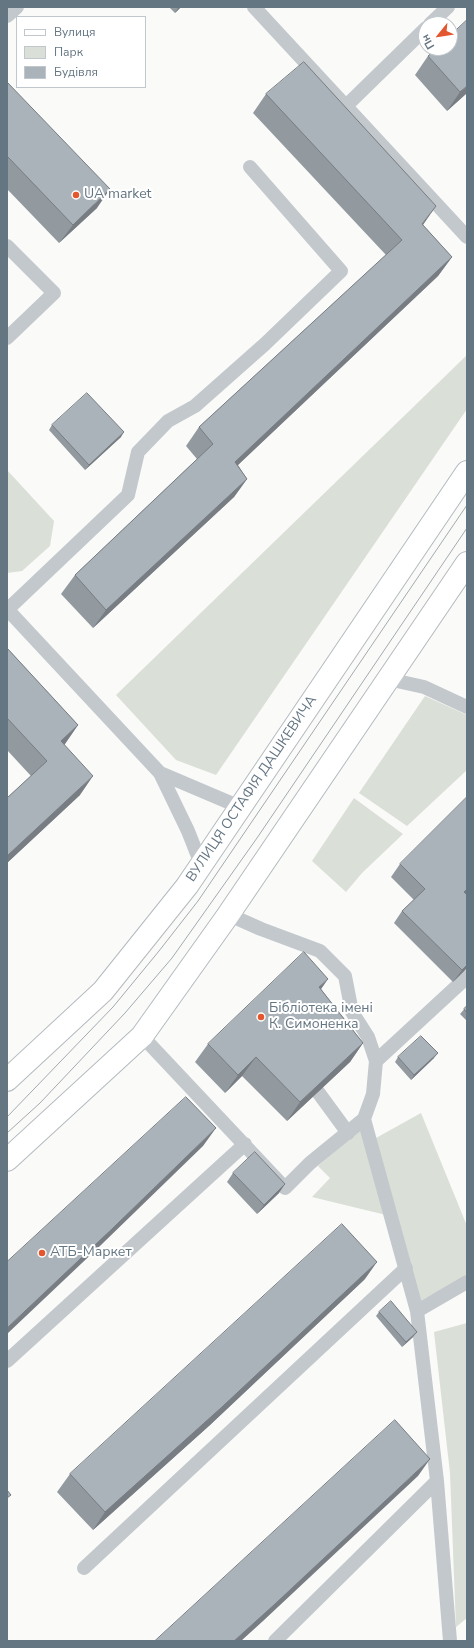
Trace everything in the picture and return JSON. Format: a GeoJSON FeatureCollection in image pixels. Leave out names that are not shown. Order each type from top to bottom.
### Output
{"type":"FeatureCollection","features":[{"type":"Feature","properties":{"kind":"street","name":"ВУЛИЦЯ ОСТАФІЯ ДАШКЕВИЧА"},"geometry":{"type":"LineString","coordinates":[[7,1080],[103,991],[187,886],[467,472]]}},
{"type":"Feature","properties":{"kind":"street"},"geometry":{"type":"LineString","coordinates":[[7,1160],[142,1036],[226,918],[467,563]]}},
{"type":"Feature","properties":{"kind":"lane"},"geometry":{"type":"LineString","coordinates":[[7,16],[17,7]]}},
{"type":"Feature","properties":{"kind":"lane"},"geometry":{"type":"LineString","coordinates":[[254,7],[467,237]]}},
{"type":"Feature","properties":{"kind":"lane"},"geometry":{"type":"LineString","coordinates":[[438,16],[448,7]]}},
{"type":"Feature","properties":{"kind":"lane"},"geometry":{"type":"LineString","coordinates":[[346,106],[418,36]]}},
{"type":"Feature","properties":{"kind":"lane"},"geometry":{"type":"LineString","coordinates":[[201,864],[188,831],[160,773],[7,609],[128,495],[138,452],[168,421],[195,406],[265,344],[341,271],[250,166]]}},
{"type":"Feature","properties":{"kind":"lane"},"geometry":{"type":"LineString","coordinates":[[7,246],[54,293],[7,338]]}},
{"type":"Feature","properties":{"kind":"lane"},"geometry":{"type":"LineString","coordinates":[[388,679],[424,687],[467,707]]}},
{"type":"Feature","properties":{"kind":"lane"},"geometry":{"type":"LineString","coordinates":[[160,773],[240,807]]}},
{"type":"Feature","properties":{"kind":"lane"},"geometry":{"type":"LineString","coordinates":[[142,1036],[285,1188],[310,1163],[364,1119],[373,1094],[376,1061],[368,1037],[352,1012],[345,976],[320,950],[260,929],[234,917],[226,918]]}},
{"type":"Feature","properties":{"kind":"lane"},"geometry":{"type":"LineString","coordinates":[[376,1061],[467,977]]}},
{"type":"Feature","properties":{"kind":"lane"},"geometry":{"type":"LineString","coordinates":[[318,1092],[348,1133]]}},
{"type":"Feature","properties":{"kind":"lane"},"geometry":{"type":"LineString","coordinates":[[364,1119],[417,1311],[437,1481],[450,1641]]}},
{"type":"Feature","properties":{"kind":"lane"},"geometry":{"type":"LineString","coordinates":[[7,1361],[245,1144]]}},
{"type":"Feature","properties":{"kind":"lane"},"geometry":{"type":"LineString","coordinates":[[84,1568],[406,1268]]}},
{"type":"Feature","properties":{"kind":"lane"},"geometry":{"type":"LineString","coordinates":[[417,1311],[467,1282]]}},
{"type":"Feature","properties":{"kind":"lane"},"geometry":{"type":"LineString","coordinates":[[275,1641],[437,1481]]}},
{"type":"Feature","properties":{"kind":"green space"},"geometry":{"type":"Polygon","coordinates":[[[467,355],[467,409],[216,775],[176,760],[116,695],[467,355]]]}},
{"type":"Feature","properties":{"kind":"green space"},"geometry":{"type":"Polygon","coordinates":[[[7,470],[54,521],[50,546],[22,571],[7,573],[7,470]]]}},
{"type":"Feature","properties":{"kind":"green space"},"geometry":{"type":"Polygon","coordinates":[[[425,696],[467,715],[467,770],[407,826],[359,793],[425,696]]]}},
{"type":"Feature","properties":{"kind":"green space"},"geometry":{"type":"Polygon","coordinates":[[[354,798],[403,834],[362,873],[346,892],[312,861],[354,798]]]}},
{"type":"Feature","properties":{"kind":"green space"},"geometry":{"type":"Polygon","coordinates":[[[421,1113],[467,1226],[467,1275],[420,1301],[376,1138],[421,1113]]]}},
{"type":"Feature","properties":{"kind":"green space"},"geometry":{"type":"Polygon","coordinates":[[[363,1127],[386,1215],[312,1197],[330,1178],[318,1166],[363,1127]]]}},
{"type":"Feature","properties":{"kind":"green space"},"geometry":{"type":"Polygon","coordinates":[[[467,1323],[467,1618],[456,1627],[450,1473],[434,1332],[467,1323]]]}},
{"type":"Feature","properties":{"kind":"building"},"geometry":{"type":"Polygon","coordinates":[[[467,20],[467,86],[460,92],[428,56],[458,56],[458,28],[467,20]]]}},
{"type":"Feature","properties":{"kind":"building"},"geometry":{"type":"Polygon","coordinates":[[[304,62],[436,206],[422,224],[452,257],[235,462],[247,479],[106,610],[75,575],[213,444],[199,427],[402,240],[266,94],[304,62]]]}},
{"type":"Feature","properties":{"kind":"building"},"geometry":{"type":"Polygon","coordinates":[[[7,82],[110,189],[73,225],[7,156],[7,82]]]}},
{"type":"Feature","properties":{"kind":"building"},"geometry":{"type":"Polygon","coordinates":[[[87,393],[124,432],[89,465],[52,425],[87,393]]]}},
{"type":"Feature","properties":{"kind":"building"},"geometry":{"type":"Polygon","coordinates":[[[7,648],[78,725],[61,741],[93,776],[7,856],[7,798],[47,761],[7,718],[7,648]]]}},
{"type":"Feature","properties":{"kind":"building"},"geometry":{"type":"Polygon","coordinates":[[[467,797],[467,889],[464,892],[467,895],[467,965],[462,970],[402,911],[425,889],[400,864],[467,797]]]}},
{"type":"Feature","properties":{"kind":"building"},"geometry":{"type":"Polygon","coordinates":[[[304,952],[328,979],[319,987],[363,1043],[300,1102],[256,1057],[238,1075],[208,1044],[304,952]]]}},
{"type":"Feature","properties":{"kind":"building"},"geometry":{"type":"Polygon","coordinates":[[[467,1006],[467,1013],[464,1009],[467,1006]]]}},
{"type":"Feature","properties":{"kind":"building"},"geometry":{"type":"Polygon","coordinates":[[[421,1036],[438,1053],[414,1075],[398,1057],[421,1036]]]}},
{"type":"Feature","properties":{"kind":"building"},"geometry":{"type":"Polygon","coordinates":[[[186,1097],[216,1128],[7,1328],[7,1262],[186,1097]]]}},
{"type":"Feature","properties":{"kind":"building"},"geometry":{"type":"Polygon","coordinates":[[[255,1152],[285,1184],[264,1205],[233,1173],[255,1152]]]}},
{"type":"Feature","properties":{"kind":"building"},"geometry":{"type":"Polygon","coordinates":[[[342,1224],[377,1262],[222,1407],[105,1512],[70,1474],[342,1224]]]}},
{"type":"Feature","properties":{"kind":"building"},"geometry":{"type":"Polygon","coordinates":[[[391,1301],[417,1332],[406,1342],[379,1312],[391,1301]]]}},
{"type":"Feature","properties":{"kind":"building"},"geometry":{"type":"Polygon","coordinates":[[[395,1420],[430,1459],[275,1604],[234,1641],[155,1641],[395,1420]]]}},
{"type":"Feature","properties":{"kind":"building"},"geometry":{"type":"Polygon","coordinates":[[[7,1490],[11,1495],[7,1498],[7,1490]]]}},
{"type":"Feature","properties":{"kind":"tram line"},"geometry":{"type":"LineString","coordinates":[[7,1117],[113,1007],[198,901],[467,505]]}},
{"type":"Feature","properties":{"kind":"tram line"},"geometry":{"type":"LineString","coordinates":[[7,1133],[40,1103],[125,1013],[172,958],[257,838],[467,528]]}},
{"type":"Feature","properties":{"kind":"place","name":"UA market"},"geometry":{"type":"Point","coordinates":[76,195]}},
{"type":"Feature","properties":{"kind":"place","name":"Бібліотека імені К. Симоненка"},"geometry":{"type":"Point","coordinates":[261,1017]}},
{"type":"Feature","properties":{"kind":"place","name":"АТБ-Маркет"},"geometry":{"type":"Point","coordinates":[42,1253]}}]}
